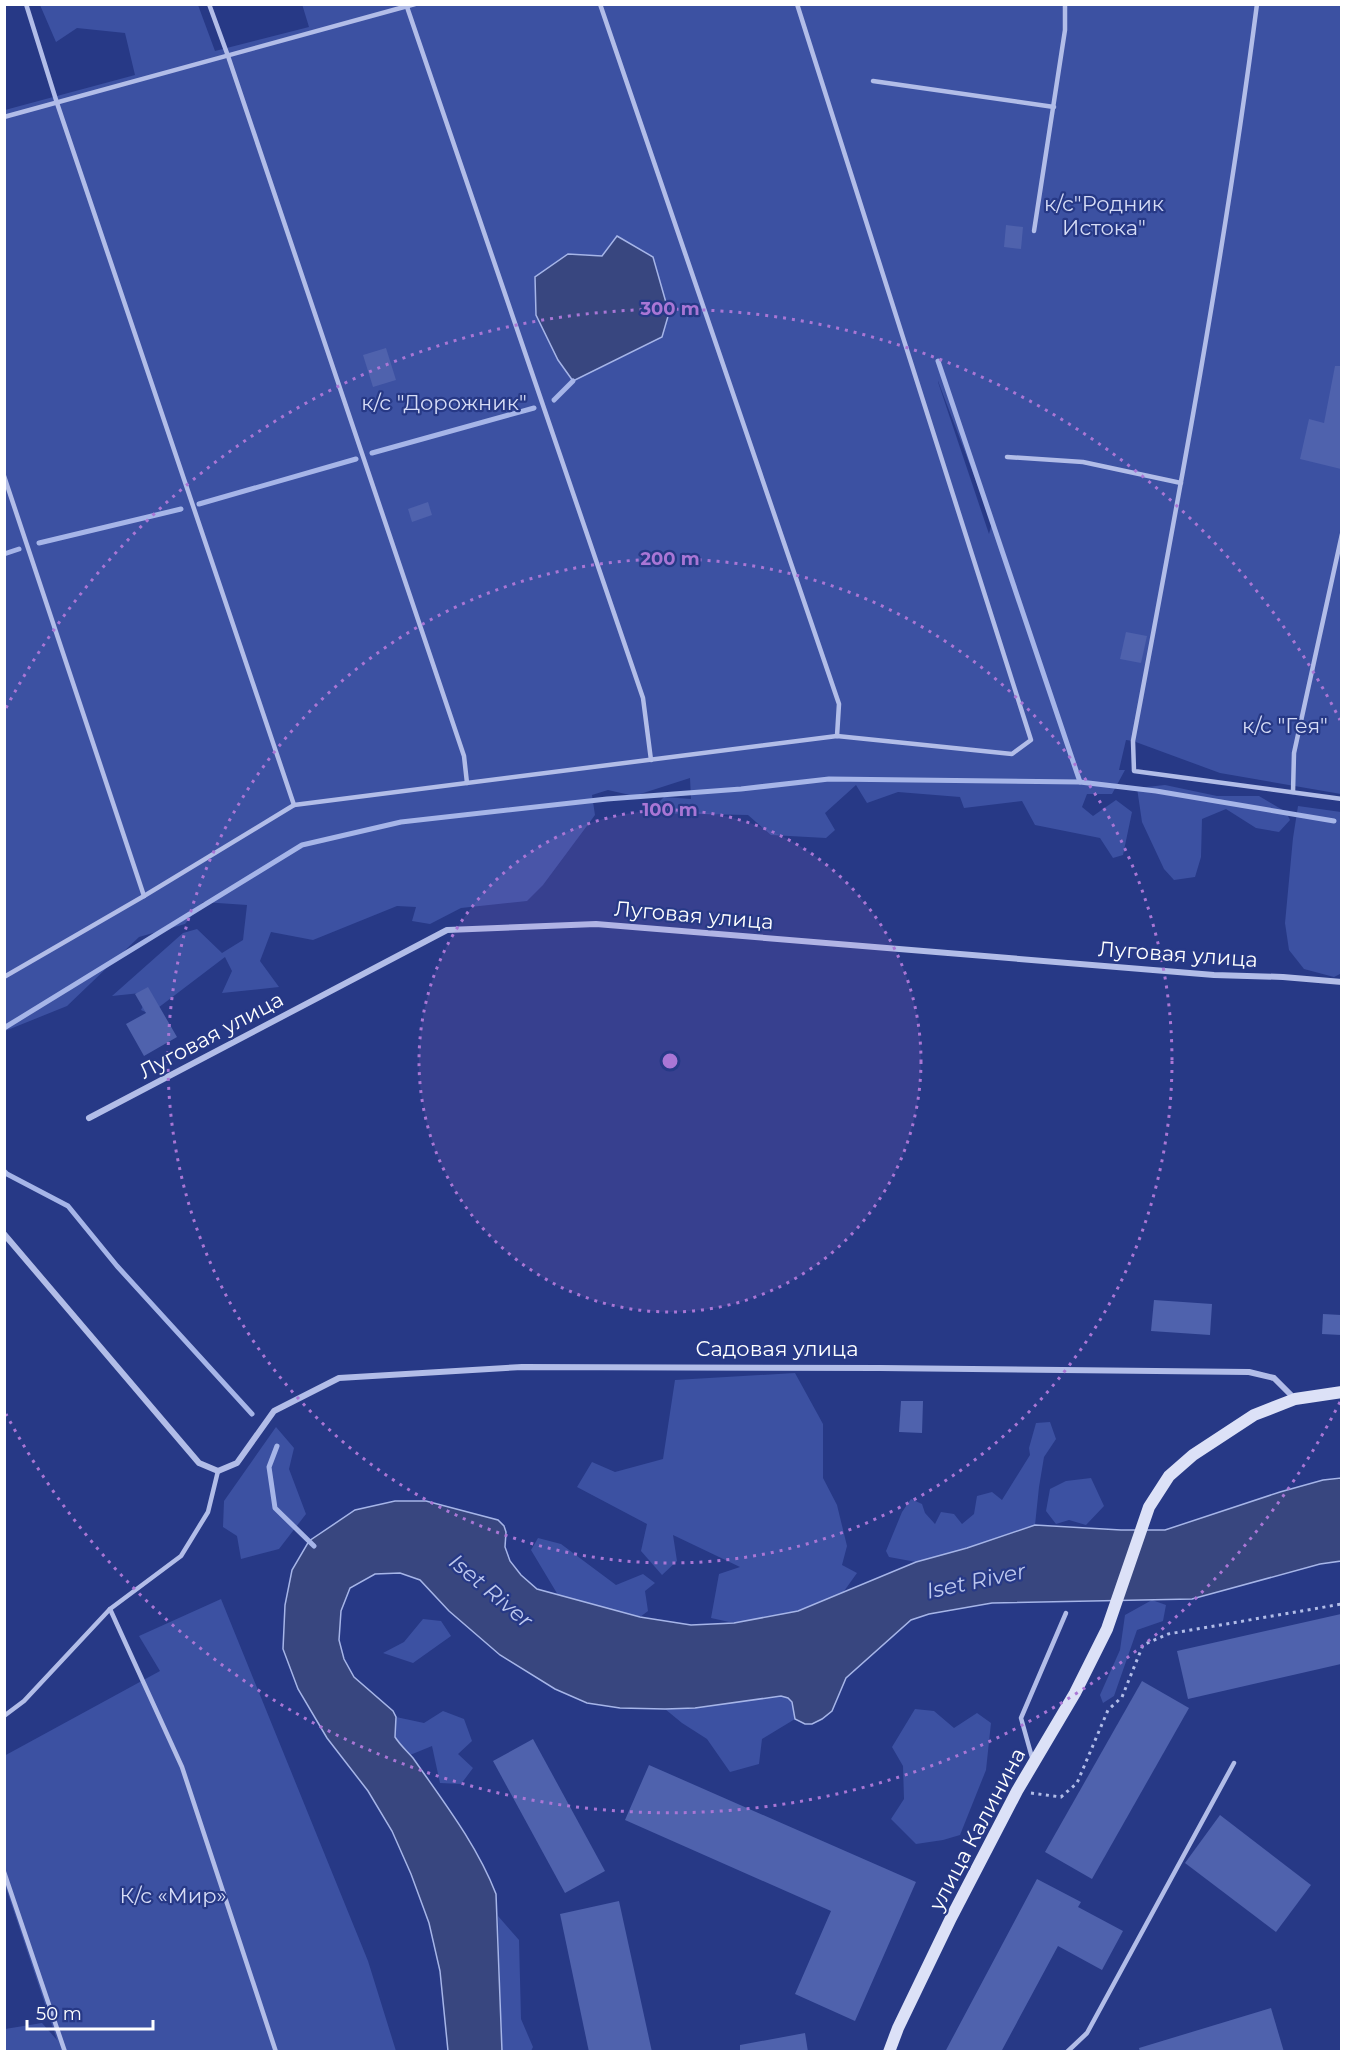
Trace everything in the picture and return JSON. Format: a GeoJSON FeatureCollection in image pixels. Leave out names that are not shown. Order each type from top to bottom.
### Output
{"type":"FeatureCollection","features":[{"type":"Feature","properties":{"kind":"main road"},"geometry":{"type":"LineString","coordinates":[[1295,1399],[1341,1392]]}},
{"type":"Feature","properties":{"kind":"main road","name":"улица Калинина"},"geometry":{"type":"LineString","coordinates":[[889,2052],[898,2028],[951,1918],[1017,1791],[1075,1693],[1107,1629],[1149,1507],[1169,1476],[1193,1455],[1254,1414],[1295,1399]]}},
{"type":"Feature","properties":{"kind":"street","name":"Луговая улица"},"geometry":{"type":"LineString","coordinates":[[89,1118],[447,930],[596,924],[1214,975],[1282,976],[1341,982]]}},
{"type":"Feature","properties":{"kind":"street"},"geometry":{"type":"LineString","coordinates":[[4,1234],[199,1463],[218,1472]]}},
{"type":"Feature","properties":{"kind":"street","name":"Садовая улица"},"geometry":{"type":"LineString","coordinates":[[218,1472],[237,1463],[274,1411],[339,1378],[522,1367],[1249,1372],[1274,1378],[1295,1399]]}},
{"type":"Feature","properties":{"kind":"lane"},"geometry":{"type":"LineString","coordinates":[[26,4],[57,103],[294,805]]}},
{"type":"Feature","properties":{"kind":"lane"},"geometry":{"type":"LineString","coordinates":[[209,4],[464,756],[467,783]]}},
{"type":"Feature","properties":{"kind":"lane"},"geometry":{"type":"LineString","coordinates":[[4,117],[415,4]]}},
{"type":"Feature","properties":{"kind":"lane"},"geometry":{"type":"LineString","coordinates":[[600,4],[839,704],[837,736]]}},
{"type":"Feature","properties":{"kind":"lane"},"geometry":{"type":"LineString","coordinates":[[4,977],[294,805],[837,736],[1012,754],[1031,740],[797,4]]}},
{"type":"Feature","properties":{"kind":"lane"},"geometry":{"type":"LineString","coordinates":[[1034,231],[1065,30],[1065,4]]}},
{"type":"Feature","properties":{"kind":"lane"},"geometry":{"type":"LineString","coordinates":[[1257,4],[1241,128],[1181,483],[1133,741],[1134,771],[1341,799]]}},
{"type":"Feature","properties":{"kind":"lane"},"geometry":{"type":"LineString","coordinates":[[406,6],[643,698],[651,760]]}},
{"type":"Feature","properties":{"kind":"lane"},"geometry":{"type":"LineString","coordinates":[[873,81],[1054,107]]}},
{"type":"Feature","properties":{"kind":"lane"},"geometry":{"type":"LineString","coordinates":[[1007,457],[1083,462],[1181,483]]}},
{"type":"Feature","properties":{"kind":"lane"},"geometry":{"type":"LineString","coordinates":[[4,476],[144,896]]}},
{"type":"Feature","properties":{"kind":"lane"},"geometry":{"type":"LineString","coordinates":[[1293,792],[1294,753],[1341,534]]}},
{"type":"Feature","properties":{"kind":"lane"},"geometry":{"type":"LineString","coordinates":[[4,1716],[24,1701],[110,1609],[181,1556],[208,1512],[218,1472]]}},
{"type":"Feature","properties":{"kind":"lane"},"geometry":{"type":"LineString","coordinates":[[110,1609],[182,1767],[276,2052]]}},
{"type":"Feature","properties":{"kind":"lane"},"geometry":{"type":"LineString","coordinates":[[1034,1763],[1020,1718],[1066,1613]]}},
{"type":"Feature","properties":{"kind":"lane"},"geometry":{"type":"LineString","coordinates":[[1066,2052],[1087,2033],[1234,1763]]}},
{"type":"Feature","properties":{"kind":"lane"},"geometry":{"type":"LineString","coordinates":[[4,1872],[65,2052]]}},
{"type":"Feature","properties":{"kind":"path"},"geometry":{"type":"LineString","coordinates":[[1017,1791],[1061,1797],[1077,1783],[1108,1710],[1122,1697],[1143,1646],[1168,1634],[1341,1604]]}},
{"type":"Feature","properties":{"kind":"green space","name":"к/с \"Дорожник\""},"geometry":{"type":"Polygon","coordinates":[[[302,4],[1341,5],[1341,794],[1220,773],[1126,740],[1119,770],[1125,770],[1112,794],[1087,794],[1082,807],[1093,816],[1116,800],[1132,812],[1123,855],[1113,858],[1100,838],[1035,825],[1022,801],[964,808],[960,797],[898,792],[867,803],[856,785],[825,813],[835,830],[826,838],[771,835],[748,815],[648,813],[664,797],[691,799],[690,778],[634,796],[608,790],[592,795],[595,815],[543,885],[527,901],[461,908],[430,924],[412,921],[416,907],[397,906],[313,940],[271,932],[260,961],[279,987],[222,993],[232,971],[225,957],[150,1014],[141,1010],[150,992],[112,996],[183,933],[197,929],[222,953],[243,940],[247,905],[203,902],[185,924],[139,937],[67,1006],[5,1031],[5,110],[135,75],[125,33],[77,28],[56,42],[40,5],[198,5],[215,51],[309,27],[302,4]],[[938,381],[989,534],[992,523],[938,381]]]}},
{"type":"Feature","properties":{"kind":"green space"},"geometry":{"type":"Polygon","coordinates":[[[1165,785],[1217,796],[1259,796],[1286,812],[1290,820],[1279,832],[1256,828],[1226,809],[1202,819],[1201,857],[1195,877],[1174,880],[1164,869],[1142,822],[1137,788],[1165,785]]]}},
{"type":"Feature","properties":{"kind":"green space"},"geometry":{"type":"Polygon","coordinates":[[[1298,806],[1341,812],[1342,973],[1334,977],[1304,969],[1289,950],[1285,923],[1298,806]]]}},
{"type":"Feature","properties":{"kind":"green space"},"geometry":{"type":"Polygon","coordinates":[[[795,1373],[823,1424],[823,1478],[837,1505],[847,1546],[842,1565],[857,1573],[842,1594],[798,1611],[734,1623],[711,1618],[719,1574],[740,1567],[673,1535],[677,1561],[662,1575],[641,1551],[647,1524],[577,1487],[592,1462],[615,1472],[663,1459],[675,1380],[795,1373]]]}},
{"type":"Feature","properties":{"kind":"green space"},"geometry":{"type":"Polygon","coordinates":[[[1050,1422],[1056,1439],[1044,1457],[1035,1525],[916,1562],[889,1557],[886,1551],[902,1512],[911,1499],[922,1504],[925,1513],[935,1524],[941,1512],[954,1514],[962,1524],[974,1514],[977,1496],[992,1492],[1002,1500],[1030,1455],[1029,1448],[1036,1423],[1050,1422]]]}},
{"type":"Feature","properties":{"kind":"green space"},"geometry":{"type":"Polygon","coordinates":[[[276,1427],[294,1448],[289,1469],[306,1514],[279,1549],[241,1559],[237,1536],[223,1527],[224,1501],[276,1427]]]}},
{"type":"Feature","properties":{"kind":"green space"},"geometry":{"type":"Polygon","coordinates":[[[1091,1478],[1104,1506],[1086,1525],[1069,1520],[1056,1524],[1046,1511],[1050,1489],[1066,1481],[1091,1478]]]}},
{"type":"Feature","properties":{"kind":"green space"},"geometry":{"type":"Polygon","coordinates":[[[538,1538],[561,1544],[616,1585],[643,1574],[655,1583],[645,1591],[648,1611],[640,1617],[558,1595],[531,1550],[538,1538]]]}},
{"type":"Feature","properties":{"kind":"green space","name":"К/с «Мир»"},"geometry":{"type":"Polygon","coordinates":[[[221,1599],[368,1961],[396,2051],[5,2051],[5,2029],[42,2023],[57,2040],[5,1885],[4,1756],[160,1671],[139,1636],[221,1599]]]}},
{"type":"Feature","properties":{"kind":"green space"},"geometry":{"type":"Polygon","coordinates":[[[1152,1600],[1166,1605],[1163,1621],[1137,1630],[1114,1696],[1103,1703],[1100,1695],[1120,1650],[1125,1615],[1152,1600]]]}},
{"type":"Feature","properties":{"kind":"green space"},"geometry":{"type":"Polygon","coordinates":[[[423,1619],[441,1621],[451,1636],[413,1663],[383,1653],[404,1642],[423,1619]]]}},
{"type":"Feature","properties":{"kind":"green space"},"geometry":{"type":"Polygon","coordinates":[[[781,1696],[792,1702],[795,1719],[762,1739],[759,1764],[730,1772],[707,1739],[665,1709],[695,1708],[781,1696]]]}},
{"type":"Feature","properties":{"kind":"green space"},"geometry":{"type":"Polygon","coordinates":[[[915,1709],[934,1711],[954,1728],[977,1713],[991,1723],[986,1770],[960,1835],[916,1844],[891,1819],[904,1799],[903,1766],[892,1747],[915,1709]]]}},
{"type":"Feature","properties":{"kind":"green space"},"geometry":{"type":"Polygon","coordinates":[[[443,1711],[464,1719],[472,1741],[458,1754],[473,1768],[461,1784],[440,1783],[432,1746],[410,1755],[395,1737],[396,1717],[424,1723],[443,1711]]]}},
{"type":"Feature","properties":{"kind":"green space"},"geometry":{"type":"Polygon","coordinates":[[[498,1916],[519,1940],[521,2019],[533,2047],[531,2051],[502,2051],[498,1916]]]}},
{"type":"Feature","properties":{"kind":"water"},"geometry":{"type":"Polygon","coordinates":[[[617,236],[653,257],[669,313],[662,337],[573,381],[558,360],[536,315],[535,277],[568,254],[602,256],[617,236]]]}},
{"type":"Feature","properties":{"kind":"water","name":"Iset River"},"geometry":{"type":"Polygon","coordinates":[[[1341,1478],[1341,1561],[1320,1564],[1192,1599],[992,1603],[929,1614],[911,1620],[846,1678],[832,1711],[812,1724],[805,1724],[795,1719],[792,1702],[781,1696],[695,1708],[620,1708],[587,1703],[555,1689],[500,1655],[449,1611],[420,1580],[400,1573],[375,1574],[350,1588],[341,1611],[339,1640],[344,1659],[354,1677],[393,1711],[396,1717],[395,1737],[413,1758],[459,1824],[496,1894],[502,2051],[448,2051],[440,1971],[429,1923],[411,1874],[392,1831],[368,1791],[327,1738],[298,1689],[283,1649],[285,1605],[292,1570],[309,1541],[355,1510],[395,1501],[426,1501],[498,1520],[506,1532],[505,1547],[510,1561],[537,1589],[640,1617],[691,1625],[734,1623],[798,1611],[916,1562],[1035,1525],[1165,1530],[1280,1492],[1323,1480],[1341,1478]]]}},
{"type":"Feature","properties":{"kind":"building"},"geometry":{"type":"Polygon","coordinates":[[[1006,225],[1023,227],[1021,249],[1004,247],[1006,225]]]}},
{"type":"Feature","properties":{"kind":"building"},"geometry":{"type":"Polygon","coordinates":[[[386,348],[396,380],[373,387],[363,355],[386,348]]]}},
{"type":"Feature","properties":{"kind":"building"},"geometry":{"type":"Polygon","coordinates":[[[1335,366],[1341,366],[1341,469],[1300,459],[1309,419],[1324,423],[1335,366]]]}},
{"type":"Feature","properties":{"kind":"building"},"geometry":{"type":"Polygon","coordinates":[[[428,502],[432,515],[412,522],[408,509],[428,502]]]}},
{"type":"Feature","properties":{"kind":"building"},"geometry":{"type":"Polygon","coordinates":[[[1126,632],[1147,636],[1141,663],[1120,659],[1126,632]]]}},
{"type":"Feature","properties":{"kind":"building"},"geometry":{"type":"Polygon","coordinates":[[[148,987],[177,1037],[144,1056],[126,1024],[146,1013],[135,994],[148,987]]]}},
{"type":"Feature","properties":{"kind":"building"},"geometry":{"type":"Polygon","coordinates":[[[1154,1300],[1212,1304],[1210,1335],[1151,1331],[1154,1300]]]}},
{"type":"Feature","properties":{"kind":"building"},"geometry":{"type":"Polygon","coordinates":[[[1323,1314],[1341,1315],[1341,1335],[1322,1334],[1323,1314]]]}},
{"type":"Feature","properties":{"kind":"building"},"geometry":{"type":"Polygon","coordinates":[[[901,1401],[923,1401],[922,1433],[899,1432],[901,1401]]]}},
{"type":"Feature","properties":{"kind":"building"},"geometry":{"type":"Polygon","coordinates":[[[1341,1614],[1341,1664],[1188,1699],[1177,1651],[1341,1614]]]}},
{"type":"Feature","properties":{"kind":"building"},"geometry":{"type":"Polygon","coordinates":[[[1142,1681],[1189,1708],[1092,1879],[1045,1852],[1142,1681]]]}},
{"type":"Feature","properties":{"kind":"building"},"geometry":{"type":"Polygon","coordinates":[[[533,1739],[605,1871],[565,1893],[493,1761],[533,1739]]]}},
{"type":"Feature","properties":{"kind":"building"},"geometry":{"type":"Polygon","coordinates":[[[649,1765],[916,1882],[855,2021],[795,1994],[831,1911],[625,1820],[649,1765]]]}},
{"type":"Feature","properties":{"kind":"building"},"geometry":{"type":"Polygon","coordinates":[[[1220,1815],[1311,1885],[1276,1932],[1185,1863],[1220,1815]]]}},
{"type":"Feature","properties":{"kind":"building"},"geometry":{"type":"Polygon","coordinates":[[[1037,1879],[1081,1902],[1078,1907],[1123,1931],[1102,1970],[1058,1946],[1001,2052],[945,2052],[1037,1879]]]}},
{"type":"Feature","properties":{"kind":"building"},"geometry":{"type":"Polygon","coordinates":[[[619,1901],[652,2052],[589,2052],[560,1914],[619,1901]]]}},
{"type":"Feature","properties":{"kind":"building"},"geometry":{"type":"Polygon","coordinates":[[[1271,2008],[1284,2052],[1140,2052],[1139,2048],[1271,2008]]]}},
{"type":"Feature","properties":{"kind":"building"},"geometry":{"type":"Polygon","coordinates":[[[805,2033],[808,2052],[740,2052],[740,2045],[805,2033]]]}},
{"type":"Feature","properties":{"kind":"waterway"},"geometry":{"type":"LineString","coordinates":[[938,361],[1080,782]]}},
{"type":"Feature","properties":{"kind":"waterway"},"geometry":{"type":"LineString","coordinates":[[554,400],[573,381]]}},
{"type":"Feature","properties":{"kind":"waterway"},"geometry":{"type":"LineString","coordinates":[[372,453],[534,408]]}},
{"type":"Feature","properties":{"kind":"waterway"},"geometry":{"type":"LineString","coordinates":[[199,504],[356,459]]}},
{"type":"Feature","properties":{"kind":"waterway"},"geometry":{"type":"LineString","coordinates":[[39,543],[181,509]]}},
{"type":"Feature","properties":{"kind":"waterway"},"geometry":{"type":"LineString","coordinates":[[4,554],[19,549]]}},
{"type":"Feature","properties":{"kind":"waterway"},"geometry":{"type":"LineString","coordinates":[[4,1028],[302,845],[401,822],[607,799],[741,789],[829,779],[1080,782],[1156,791],[1334,821]]}},
{"type":"Feature","properties":{"kind":"waterway"},"geometry":{"type":"LineString","coordinates":[[4,1171],[68,1206],[117,1266],[252,1414]]}},
{"type":"Feature","properties":{"kind":"waterway"},"geometry":{"type":"LineString","coordinates":[[277,1446],[269,1467],[275,1508],[314,1546]]}},
{"type":"Feature","properties":{"kind":"park label","name":"к/с\"Родник Истока\""},"geometry":{"type":"Point","coordinates":[1104,215]}},
{"type":"Feature","properties":{"kind":"park label","name":"к/с \"Гея\""},"geometry":{"type":"Point","coordinates":[1285,725]}}]}
